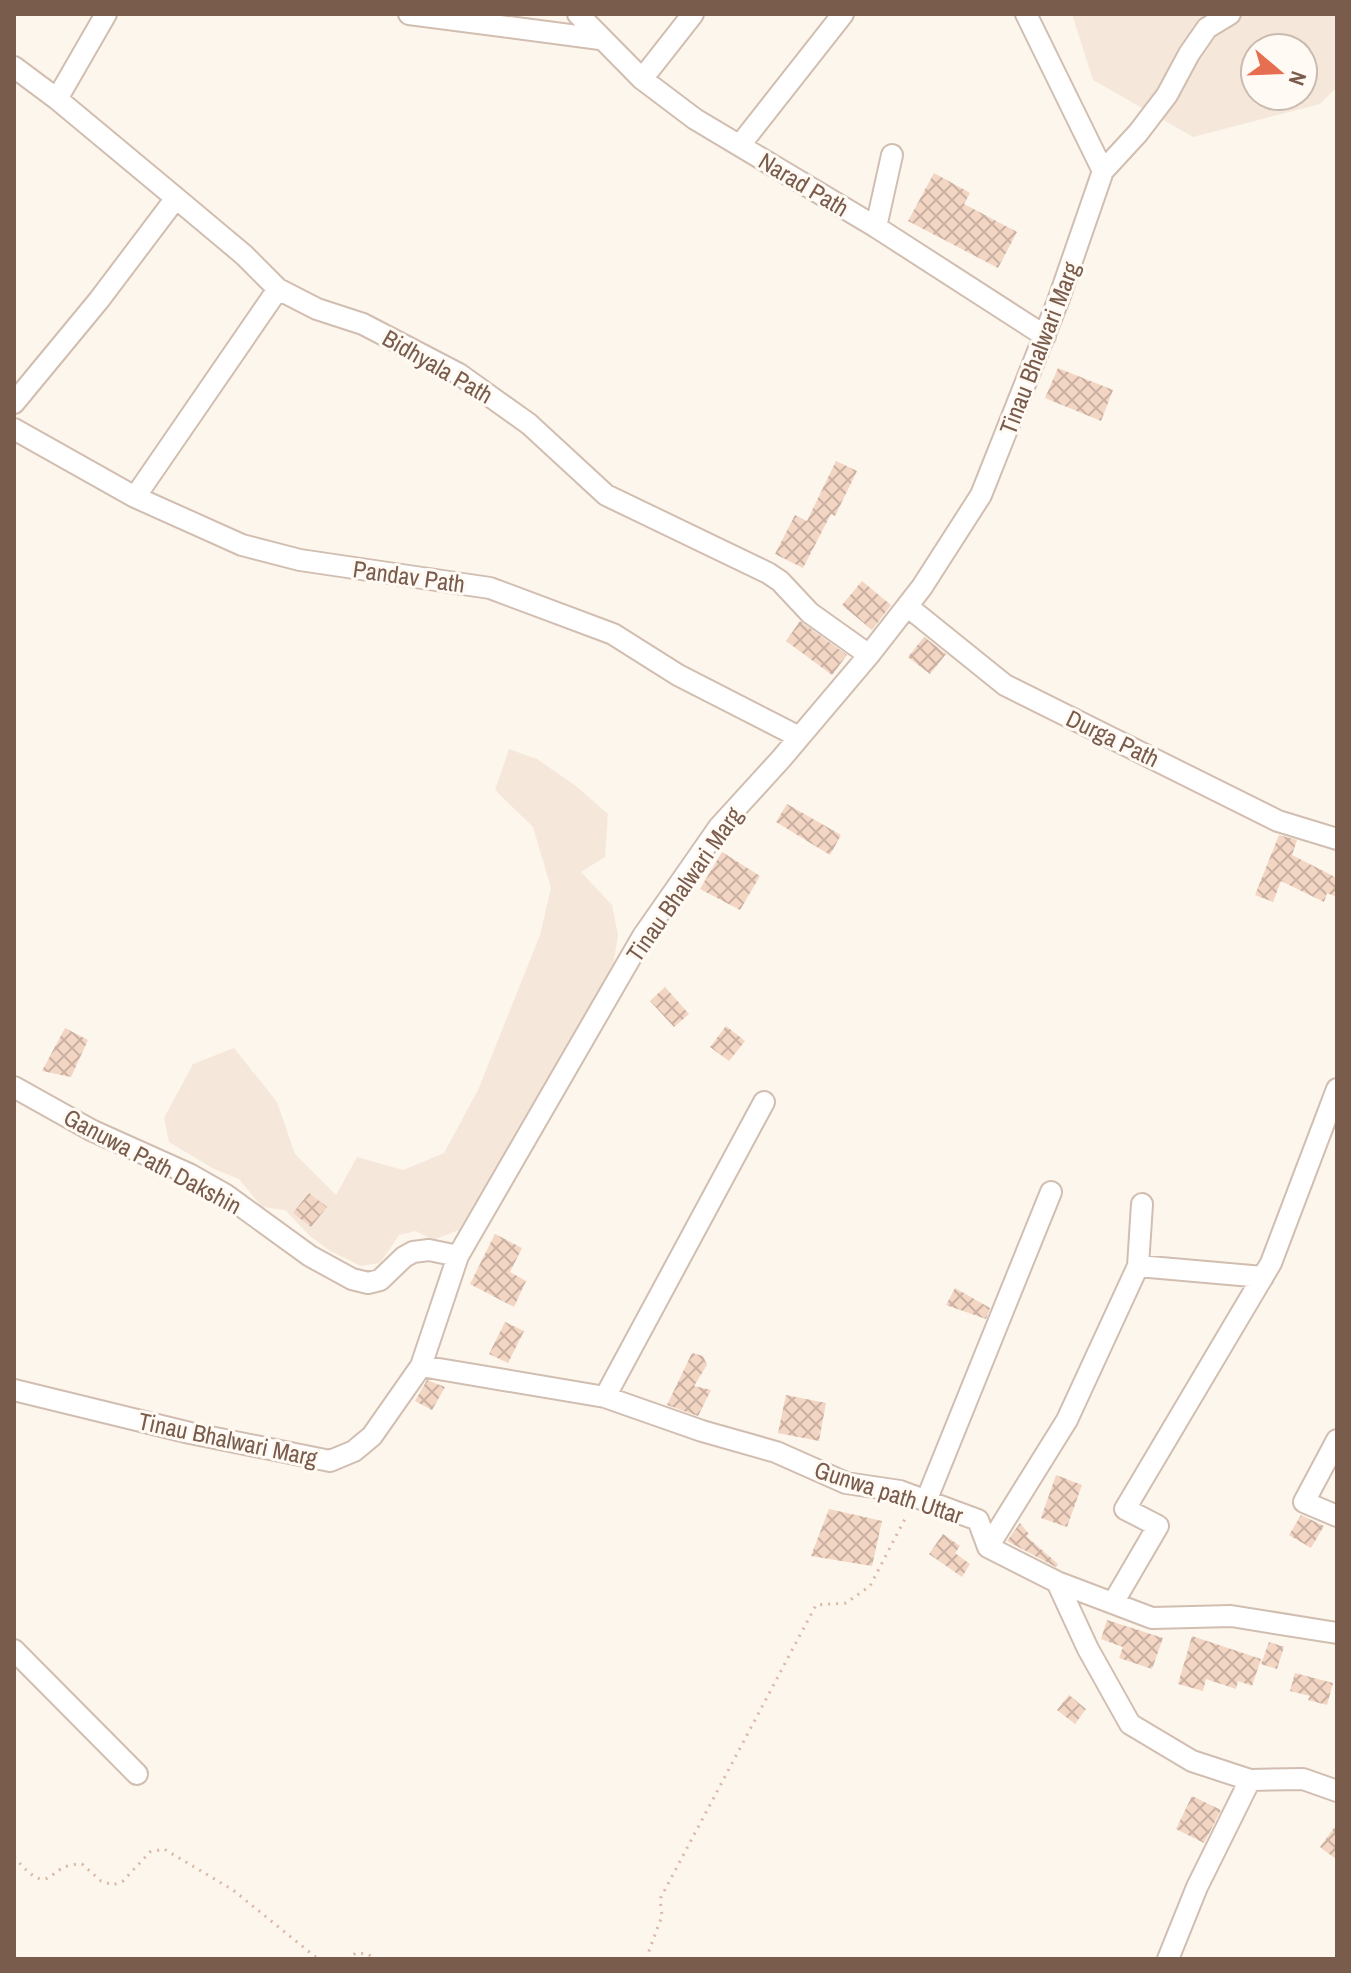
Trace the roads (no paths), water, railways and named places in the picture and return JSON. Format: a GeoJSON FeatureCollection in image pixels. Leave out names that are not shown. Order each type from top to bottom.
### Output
{"type":"FeatureCollection","features":[{"type":"Feature","properties":{"kind":"street"},"geometry":{"type":"LineString","coordinates":[[57,99],[106,14]]}},
{"type":"Feature","properties":{"kind":"street"},"geometry":{"type":"LineString","coordinates":[[409,14],[600,39]]}},
{"type":"Feature","properties":{"kind":"street","name":"Narad Path"},"geometry":{"type":"LineString","coordinates":[[578,14],[642,79],[695,119],[876,227],[1045,336]]}},
{"type":"Feature","properties":{"kind":"street"},"geometry":{"type":"LineString","coordinates":[[642,79],[693,14]]}},
{"type":"Feature","properties":{"kind":"street"},"geometry":{"type":"LineString","coordinates":[[740,145],[843,14]]}},
{"type":"Feature","properties":{"kind":"street"},"geometry":{"type":"LineString","coordinates":[[1026,14],[1103,171],[1167,95],[1207,28],[1230,14]]}},
{"type":"Feature","properties":{"kind":"street","name":"Bidhyala Path"},"geometry":{"type":"LineString","coordinates":[[14,67],[57,99],[244,255],[278,289],[317,309],[363,324],[459,374],[529,424],[606,495],[768,573],[780,581],[810,613],[869,655]]}},
{"type":"Feature","properties":{"kind":"street"},"geometry":{"type":"LineString","coordinates":[[876,227],[892,155]]}},
{"type":"Feature","properties":{"kind":"street","name":"Tinau Bhalwari Marg"},"geometry":{"type":"LineString","coordinates":[[14,1390],[190,1433],[330,1461],[354,1451],[372,1436],[421,1366],[458,1256],[643,936],[719,827],[869,655],[907,606],[981,495],[1045,336],[1103,171]]}},
{"type":"Feature","properties":{"kind":"street"},"geometry":{"type":"LineString","coordinates":[[14,403],[99,300],[176,198]]}},
{"type":"Feature","properties":{"kind":"street"},"geometry":{"type":"LineString","coordinates":[[135,497],[278,289]]}},
{"type":"Feature","properties":{"kind":"street","name":"Pandav Path"},"geometry":{"type":"LineString","coordinates":[[14,429],[135,497],[242,545],[300,560],[490,588],[613,634],[678,675],[799,737]]}},
{"type":"Feature","properties":{"kind":"street","name":"Durga Path"},"geometry":{"type":"LineString","coordinates":[[907,606],[1005,685],[1278,821],[1337,839]]}},
{"type":"Feature","properties":{"kind":"street","name":"Ganuwa Path Dakshin"},"geometry":{"type":"LineString","coordinates":[[14,1087],[91,1130],[189,1174],[226,1195],[310,1256],[352,1279],[368,1283],[380,1280],[413,1252],[429,1250],[458,1256]]}},
{"type":"Feature","properties":{"kind":"street"},"geometry":{"type":"LineString","coordinates":[[1113,1603],[1158,1526],[1125,1509],[1271,1263],[1337,1089]]}},
{"type":"Feature","properties":{"kind":"street"},"geometry":{"type":"LineString","coordinates":[[605,1397],[764,1102]]}},
{"type":"Feature","properties":{"kind":"street"},"geometry":{"type":"LineString","coordinates":[[920,1499],[1051,1192]]}},
{"type":"Feature","properties":{"kind":"street"},"geometry":{"type":"LineString","coordinates":[[988,1547],[1067,1420],[1138,1266],[1142,1204]]}},
{"type":"Feature","properties":{"kind":"street"},"geometry":{"type":"LineString","coordinates":[[1138,1266],[1263,1277]]}},
{"type":"Feature","properties":{"kind":"street","name":"Gunwa path Uttar"},"geometry":{"type":"LineString","coordinates":[[421,1366],[605,1397],[702,1431],[776,1452],[846,1483],[900,1491],[978,1520],[988,1547],[1057,1582],[1152,1618],[1231,1616],[1337,1633]]}},
{"type":"Feature","properties":{"kind":"street"},"geometry":{"type":"LineString","coordinates":[[1337,1440],[1304,1502],[1337,1516]]}},
{"type":"Feature","properties":{"kind":"street"},"geometry":{"type":"LineString","coordinates":[[1057,1582],[1088,1649],[1130,1724],[1192,1761],[1250,1780],[1303,1779],[1337,1791]]}},
{"type":"Feature","properties":{"kind":"street"},"geometry":{"type":"LineString","coordinates":[[14,1650],[137,1774]]}},
{"type":"Feature","properties":{"kind":"street"},"geometry":{"type":"LineString","coordinates":[[1168,1959],[1197,1887],[1250,1780]]}}]}
